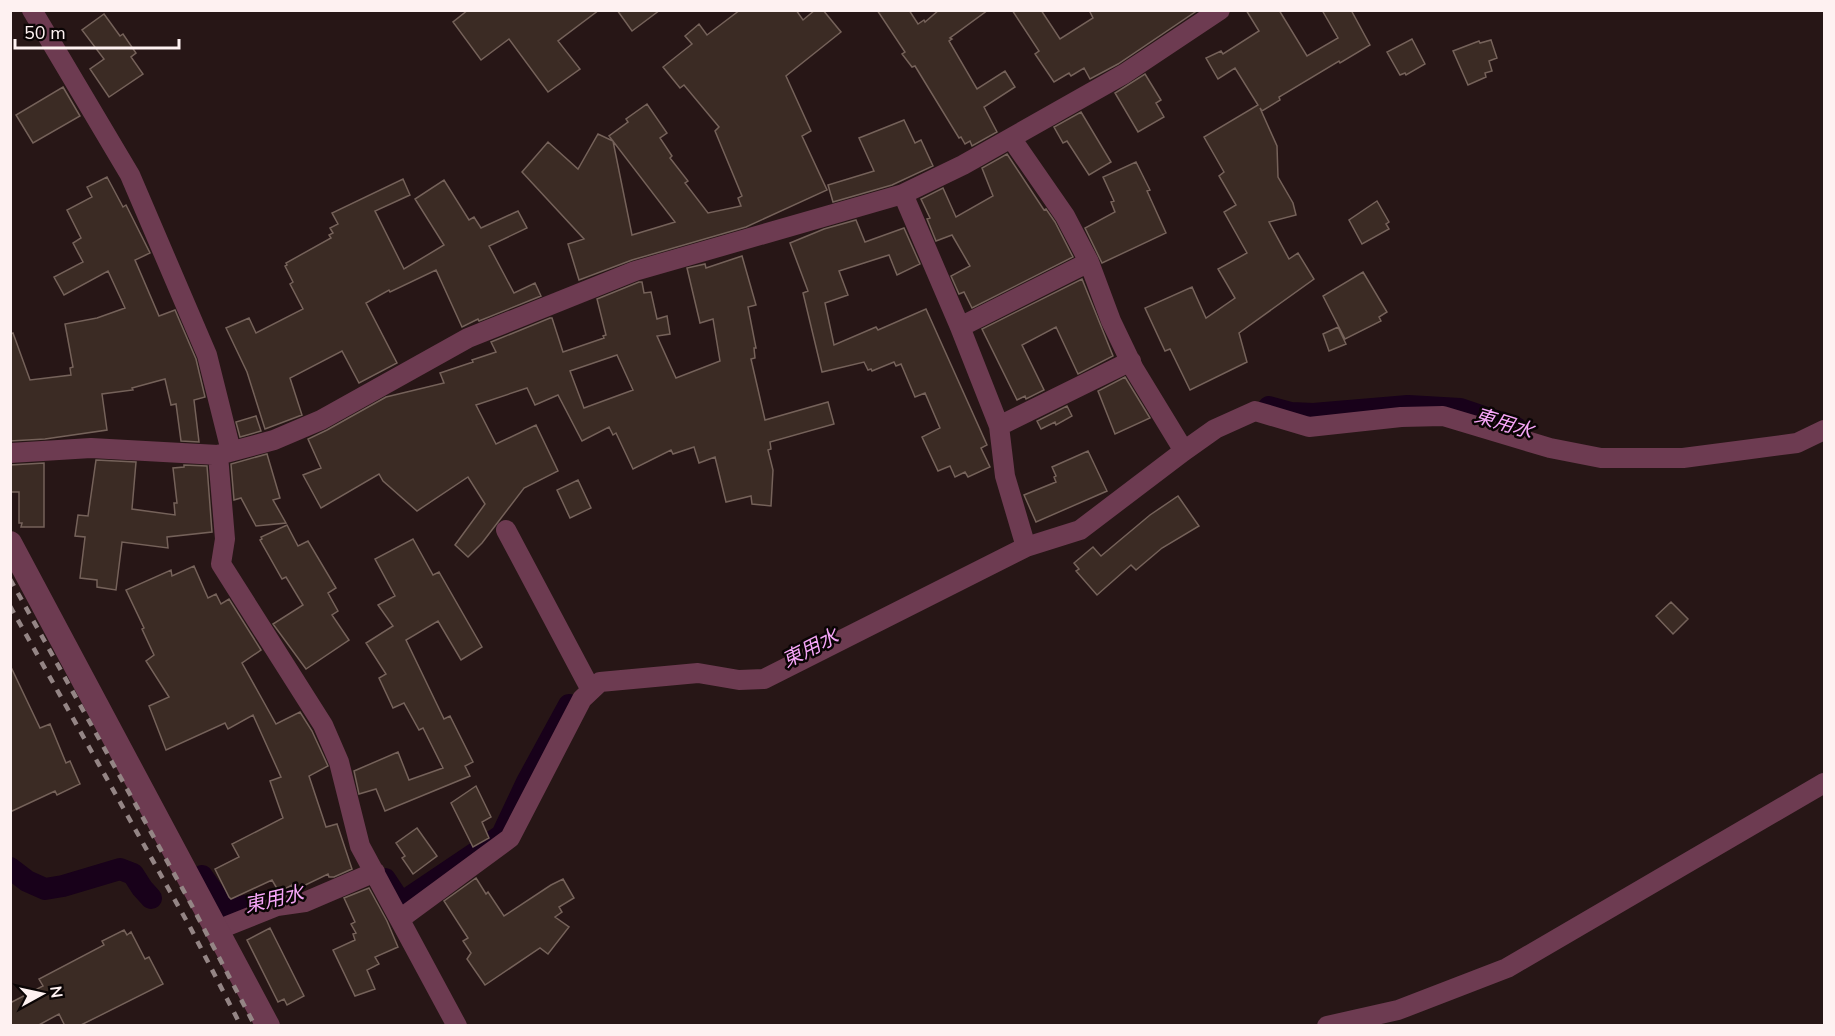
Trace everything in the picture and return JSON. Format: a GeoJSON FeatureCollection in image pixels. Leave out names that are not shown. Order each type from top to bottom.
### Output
{"type":"FeatureCollection","features":[{"type":"Feature","properties":{"kind":"street"},"geometry":{"type":"LineString","coordinates":[[32,10],[130,176],[207,355],[225,453],[225,539],[221,564],[323,725],[339,762],[360,846],[456,1026]]}},
{"type":"Feature","properties":{"kind":"street"},"geometry":{"type":"LineString","coordinates":[[10,453],[91,448],[225,453],[274,440],[321,420],[468,338],[634,271],[903,194],[963,165],[1124,74],[1220,10]]}},
{"type":"Feature","properties":{"kind":"street"},"geometry":{"type":"LineString","coordinates":[[1011,138],[1065,216],[1089,262],[1111,321],[1131,361],[1184,451]]}},
{"type":"Feature","properties":{"kind":"street"},"geometry":{"type":"LineString","coordinates":[[903,194],[960,327],[999,426],[1005,476],[1026,548]]}},
{"type":"Feature","properties":{"kind":"street"},"geometry":{"type":"LineString","coordinates":[[960,327],[1089,262]]}},
{"type":"Feature","properties":{"kind":"street"},"geometry":{"type":"LineString","coordinates":[[999,426],[1131,361]]}},
{"type":"Feature","properties":{"kind":"street"},"geometry":{"type":"LineString","coordinates":[[400,919],[510,838],[582,699],[600,682],[699,674],[739,680],[764,679],[1026,548],[1080,530],[1215,429],[1255,411],[1309,427],[1401,417],[1443,416],[1550,448],[1601,458],[1683,458],[1797,443],[1824,430]]}},
{"type":"Feature","properties":{"kind":"street"},"geometry":{"type":"LineString","coordinates":[[506,530],[591,690]]}},
{"type":"Feature","properties":{"kind":"street"},"geometry":{"type":"LineString","coordinates":[[10,543],[268,1026]]}},
{"type":"Feature","properties":{"kind":"street"},"geometry":{"type":"LineString","coordinates":[[1327,1026],[1398,1010],[1507,968],[1824,783]]}},
{"type":"Feature","properties":{"kind":"street"},"geometry":{"type":"LineString","coordinates":[[217,930],[277,906],[305,902],[375,872]]}},
{"type":"Feature","properties":{"kind":"building"},"geometry":{"type":"Polygon","coordinates":[[[468,10],[599,10],[558,41],[580,69],[548,92],[509,39],[481,60],[453,22],[468,10]]]}},
{"type":"Feature","properties":{"kind":"building"},"geometry":{"type":"Polygon","coordinates":[[[617,10],[660,10],[632,31],[617,10]]]}},
{"type":"Feature","properties":{"kind":"building"},"geometry":{"type":"Polygon","coordinates":[[[740,10],[796,10],[803,20],[815,10],[823,10],[841,32],[786,76],[811,131],[802,136],[827,190],[746,227],[632,260],[579,280],[568,244],[584,239],[522,172],[548,142],[578,169],[598,134],[613,141],[609,136],[628,122],[626,119],[647,104],[667,133],[660,138],[672,156],[670,158],[688,181],[685,183],[708,213],[741,206],[738,198],[742,196],[715,131],[719,127],[684,85],[680,88],[663,67],[692,44],[685,36],[699,24],[707,35],[740,10]],[[613,141],[632,235],[675,222],[613,141]]]}},
{"type":"Feature","properties":{"kind":"building"},"geometry":{"type":"Polygon","coordinates":[[[877,10],[909,10],[918,24],[924,20],[925,22],[939,10],[988,10],[949,41],[977,89],[1005,71],[1015,87],[984,107],[997,132],[972,146],[970,141],[965,144],[961,137],[959,138],[915,66],[912,67],[902,54],[905,52],[877,10]]]}},
{"type":"Feature","properties":{"kind":"building"},"geometry":{"type":"Polygon","coordinates":[[[1012,10],[1041,10],[1060,39],[1093,18],[1089,10],[1198,10],[1118,64],[1090,79],[1084,68],[1071,76],[1069,73],[1054,82],[1035,54],[1039,51],[1012,10]]]}},
{"type":"Feature","properties":{"kind":"building"},"geometry":{"type":"Polygon","coordinates":[[[1246,10],[1279,10],[1307,56],[1338,38],[1322,10],[1351,10],[1370,45],[1279,97],[1280,100],[1262,111],[1260,108],[1277,146],[1278,177],[1293,203],[1296,215],[1269,222],[1289,259],[1298,253],[1314,279],[1239,333],[1247,362],[1190,390],[1170,349],[1165,351],[1145,308],[1192,287],[1206,318],[1235,298],[1218,269],[1247,253],[1224,212],[1236,205],[1219,176],[1224,172],[1204,137],[1258,105],[1235,68],[1218,79],[1206,58],[1221,51],[1223,54],[1259,31],[1246,10]]]}},
{"type":"Feature","properties":{"kind":"building"},"geometry":{"type":"Polygon","coordinates":[[[104,14],[120,36],[123,34],[136,53],[131,57],[143,74],[109,97],[90,69],[104,59],[82,30],[104,14]]]}},
{"type":"Feature","properties":{"kind":"building"},"geometry":{"type":"Polygon","coordinates":[[[1412,39],[1425,64],[1406,75],[1405,73],[1400,75],[1387,52],[1412,39]]]}},
{"type":"Feature","properties":{"kind":"building"},"geometry":{"type":"Polygon","coordinates":[[[1491,40],[1497,58],[1489,61],[1492,71],[1485,73],[1486,77],[1468,85],[1453,51],[1479,41],[1480,43],[1491,40]]]}},
{"type":"Feature","properties":{"kind":"building"},"geometry":{"type":"Polygon","coordinates":[[[1145,74],[1161,100],[1156,103],[1164,117],[1138,132],[1115,93],[1145,74]]]}},
{"type":"Feature","properties":{"kind":"building"},"geometry":{"type":"Polygon","coordinates":[[[63,87],[80,116],[33,143],[16,115],[63,87]]]}},
{"type":"Feature","properties":{"kind":"building"},"geometry":{"type":"Polygon","coordinates":[[[1081,112],[1111,162],[1089,175],[1067,141],[1063,143],[1054,127],[1081,112]]]}},
{"type":"Feature","properties":{"kind":"building"},"geometry":{"type":"Polygon","coordinates":[[[904,120],[915,143],[921,140],[933,166],[892,185],[833,202],[828,185],[874,171],[859,138],[904,120]]]}},
{"type":"Feature","properties":{"kind":"building"},"geometry":{"type":"Polygon","coordinates":[[[1007,154],[1044,210],[1046,209],[1055,222],[1073,257],[972,308],[964,292],[959,294],[951,276],[970,266],[952,235],[936,241],[927,219],[930,218],[921,199],[943,188],[956,217],[993,196],[982,168],[1007,154]]]}},
{"type":"Feature","properties":{"kind":"building"},"geometry":{"type":"Polygon","coordinates":[[[1136,162],[1150,190],[1147,191],[1166,233],[1102,263],[1085,228],[1115,212],[1111,202],[1114,201],[1103,177],[1136,162]]]}},
{"type":"Feature","properties":{"kind":"building"},"geometry":{"type":"Polygon","coordinates":[[[107,177],[123,207],[126,205],[150,253],[135,260],[159,316],[175,310],[196,359],[205,397],[194,400],[199,442],[181,441],[176,404],[171,405],[165,379],[132,388],[133,390],[102,394],[107,430],[45,439],[10,441],[10,334],[13,333],[30,380],[71,375],[70,368],[73,367],[65,324],[97,318],[125,308],[108,271],[64,295],[54,277],[83,262],[73,243],[81,238],[67,210],[92,197],[87,187],[107,177]]]}},
{"type":"Feature","properties":{"kind":"building"},"geometry":{"type":"Polygon","coordinates":[[[403,179],[410,195],[375,211],[404,269],[444,245],[415,199],[444,180],[469,220],[474,217],[481,228],[518,211],[527,228],[489,246],[514,293],[535,283],[541,296],[462,327],[436,270],[390,292],[389,290],[366,303],[397,363],[359,383],[342,351],[290,378],[302,415],[265,429],[247,372],[226,328],[249,318],[256,333],[303,309],[290,284],[293,282],[285,266],[286,263],[331,238],[329,235],[333,233],[330,228],[338,224],[332,213],[403,179]]]}},
{"type":"Feature","properties":{"kind":"building"},"geometry":{"type":"Polygon","coordinates":[[[1377,201],[1389,222],[1386,224],[1389,229],[1362,244],[1349,220],[1377,201]]]}},
{"type":"Feature","properties":{"kind":"building"},"geometry":{"type":"Polygon","coordinates":[[[856,220],[865,242],[904,228],[920,264],[897,275],[889,255],[839,271],[848,295],[825,303],[834,345],[876,327],[878,330],[926,309],[987,445],[981,448],[990,467],[968,477],[965,472],[955,477],[950,466],[938,471],[922,437],[940,428],[925,393],[915,397],[901,364],[896,366],[894,362],[872,371],[868,370],[864,362],[822,372],[803,293],[808,291],[790,243],[824,229],[856,220]]]}},
{"type":"Feature","properties":{"kind":"building"},"geometry":{"type":"Polygon","coordinates":[[[742,256],[756,305],[748,307],[756,348],[754,348],[755,358],[751,359],[765,420],[828,402],[834,424],[770,442],[771,449],[768,450],[773,470],[771,506],[752,504],[751,496],[726,502],[715,457],[699,463],[694,447],[673,454],[671,450],[633,469],[616,433],[613,435],[609,427],[582,441],[558,395],[535,405],[527,388],[476,405],[496,444],[536,425],[558,471],[524,488],[482,543],[468,557],[455,545],[485,504],[468,477],[417,511],[383,481],[379,474],[321,508],[303,475],[321,468],[308,439],[386,397],[444,383],[440,373],[496,352],[491,342],[550,318],[552,318],[563,352],[604,338],[603,336],[606,335],[597,299],[639,282],[642,282],[644,293],[651,292],[657,319],[667,316],[670,334],[657,336],[676,378],[720,361],[713,319],[700,323],[687,268],[705,264],[706,268],[742,256]],[[617,355],[570,371],[584,408],[633,390],[617,355]]]}},
{"type":"Feature","properties":{"kind":"building"},"geometry":{"type":"Polygon","coordinates":[[[1363,272],[1387,312],[1379,317],[1381,321],[1345,339],[1323,296],[1363,272]]]}},
{"type":"Feature","properties":{"kind":"building"},"geometry":{"type":"Polygon","coordinates":[[[1082,279],[1113,356],[1078,374],[1056,327],[1022,345],[1044,390],[1026,399],[1025,396],[1017,400],[982,329],[1082,279]]]}},
{"type":"Feature","properties":{"kind":"building"},"geometry":{"type":"Polygon","coordinates":[[[1338,327],[1346,344],[1329,351],[1323,334],[1338,327]]]}},
{"type":"Feature","properties":{"kind":"building"},"geometry":{"type":"Polygon","coordinates":[[[1125,377],[1150,418],[1115,434],[1098,391],[1125,377]]]}},
{"type":"Feature","properties":{"kind":"building"},"geometry":{"type":"Polygon","coordinates":[[[1067,406],[1072,416],[1056,425],[1055,422],[1041,429],[1037,421],[1067,406]]]}},
{"type":"Feature","properties":{"kind":"building"},"geometry":{"type":"Polygon","coordinates":[[[256,416],[261,431],[240,437],[236,422],[256,416]]]}},
{"type":"Feature","properties":{"kind":"building"},"geometry":{"type":"Polygon","coordinates":[[[1088,451],[1107,491],[1036,522],[1024,495],[1056,482],[1052,467],[1088,451]]]}},
{"type":"Feature","properties":{"kind":"building"},"geometry":{"type":"Polygon","coordinates":[[[267,454],[280,498],[273,500],[286,523],[256,526],[241,498],[234,500],[231,464],[267,454]]]}},
{"type":"Feature","properties":{"kind":"building"},"geometry":{"type":"Polygon","coordinates":[[[96,460],[136,462],[132,509],[175,515],[174,503],[177,503],[173,468],[184,467],[184,465],[207,466],[212,532],[167,537],[168,548],[122,542],[116,590],[97,587],[97,580],[80,578],[85,537],[75,536],[78,515],[88,516],[96,460]]]}},
{"type":"Feature","properties":{"kind":"building"},"geometry":{"type":"Polygon","coordinates":[[[44,463],[44,527],[21,527],[19,492],[10,492],[10,465],[44,463]]]}},
{"type":"Feature","properties":{"kind":"building"},"geometry":{"type":"Polygon","coordinates":[[[578,480],[591,508],[570,518],[557,490],[578,480]]]}},
{"type":"Feature","properties":{"kind":"building"},"geometry":{"type":"Polygon","coordinates":[[[1178,496],[1199,526],[1162,548],[1136,570],[1131,565],[1097,595],[1076,571],[1079,569],[1074,563],[1093,547],[1101,556],[1150,515],[1178,496]]]}},
{"type":"Feature","properties":{"kind":"building"},"geometry":{"type":"Polygon","coordinates":[[[287,525],[298,546],[308,541],[336,588],[328,593],[338,611],[332,615],[349,640],[306,669],[273,624],[303,605],[286,577],[282,579],[260,540],[261,537],[287,525]]]}},
{"type":"Feature","properties":{"kind":"building"},"geometry":{"type":"Polygon","coordinates":[[[413,539],[433,575],[439,572],[482,647],[461,660],[438,621],[406,640],[444,719],[450,716],[473,762],[465,766],[470,776],[385,811],[376,789],[359,794],[354,771],[398,752],[409,780],[443,768],[423,728],[419,730],[404,703],[393,708],[379,678],[386,674],[366,643],[393,626],[378,605],[395,596],[375,559],[413,539]]]}},
{"type":"Feature","properties":{"kind":"building"},"geometry":{"type":"Polygon","coordinates":[[[194,566],[208,598],[216,594],[221,604],[229,599],[261,650],[242,663],[276,724],[300,712],[312,731],[328,766],[309,776],[326,827],[337,824],[352,869],[334,877],[329,877],[328,874],[295,890],[292,885],[279,892],[272,880],[231,899],[229,897],[215,869],[239,857],[232,844],[283,818],[270,781],[281,777],[253,715],[228,729],[225,723],[166,750],[149,706],[169,697],[146,661],[154,655],[126,590],[171,570],[172,576],[194,566]]]}},
{"type":"Feature","properties":{"kind":"building"},"geometry":{"type":"Polygon","coordinates":[[[1671,602],[1688,619],[1673,634],[1656,616],[1671,602]]]}},
{"type":"Feature","properties":{"kind":"building"},"geometry":{"type":"Polygon","coordinates":[[[10,665],[40,728],[50,724],[66,763],[70,761],[80,784],[57,795],[55,791],[10,812],[10,665]]]}},
{"type":"Feature","properties":{"kind":"building"},"geometry":{"type":"Polygon","coordinates":[[[476,786],[491,817],[482,822],[489,838],[473,847],[451,803],[476,786]]]}},
{"type":"Feature","properties":{"kind":"building"},"geometry":{"type":"Polygon","coordinates":[[[417,828],[437,856],[413,874],[402,858],[405,856],[396,843],[417,828]]]}},
{"type":"Feature","properties":{"kind":"building"},"geometry":{"type":"Polygon","coordinates":[[[476,878],[504,916],[563,879],[574,898],[559,907],[562,912],[555,917],[569,927],[548,954],[540,948],[485,985],[467,959],[471,953],[463,941],[468,938],[444,901],[476,878]]]}},
{"type":"Feature","properties":{"kind":"building"},"geometry":{"type":"Polygon","coordinates":[[[369,888],[398,947],[375,957],[379,964],[367,970],[375,989],[355,996],[333,950],[355,940],[353,934],[356,933],[351,924],[355,922],[344,898],[369,888]]]}},
{"type":"Feature","properties":{"kind":"building"},"geometry":{"type":"Polygon","coordinates":[[[270,928],[304,996],[287,1005],[284,999],[278,1002],[247,940],[270,928]]]}},
{"type":"Feature","properties":{"kind":"building"},"geometry":{"type":"Polygon","coordinates":[[[124,930],[127,935],[131,932],[145,959],[149,957],[163,984],[79,1026],[65,1026],[59,1014],[37,1026],[10,1026],[10,1003],[43,986],[39,979],[104,945],[102,941],[124,930]]]}},
{"type":"Feature","properties":{"kind":"waterway","name":"東用水"},"geometry":{"type":"LineString","coordinates":[[1269,407],[1291,413],[1313,414],[1408,406],[1460,409],[1516,428]]}},
{"type":"Feature","properties":{"kind":"waterway","name":"東用水"},"geometry":{"type":"LineString","coordinates":[[385,879],[401,903],[502,835],[527,782],[569,705]]}},
{"type":"Feature","properties":{"kind":"waterway","name":"東用水"},"geometry":{"type":"LineString","coordinates":[[10,868],[27,881],[45,889],[120,869],[133,874],[151,898]]}},
{"type":"Feature","properties":{"kind":"waterway","name":"東用水"},"geometry":{"type":"LineString","coordinates":[[202,876],[226,910],[289,897]]}},
{"type":"Feature","properties":{"kind":"railway"},"geometry":{"type":"LineString","coordinates":[[10,579],[191,904],[255,1026]]}},
{"type":"Feature","properties":{"kind":"railway"},"geometry":{"type":"LineString","coordinates":[[10,606],[190,927],[241,1026]]}}]}
